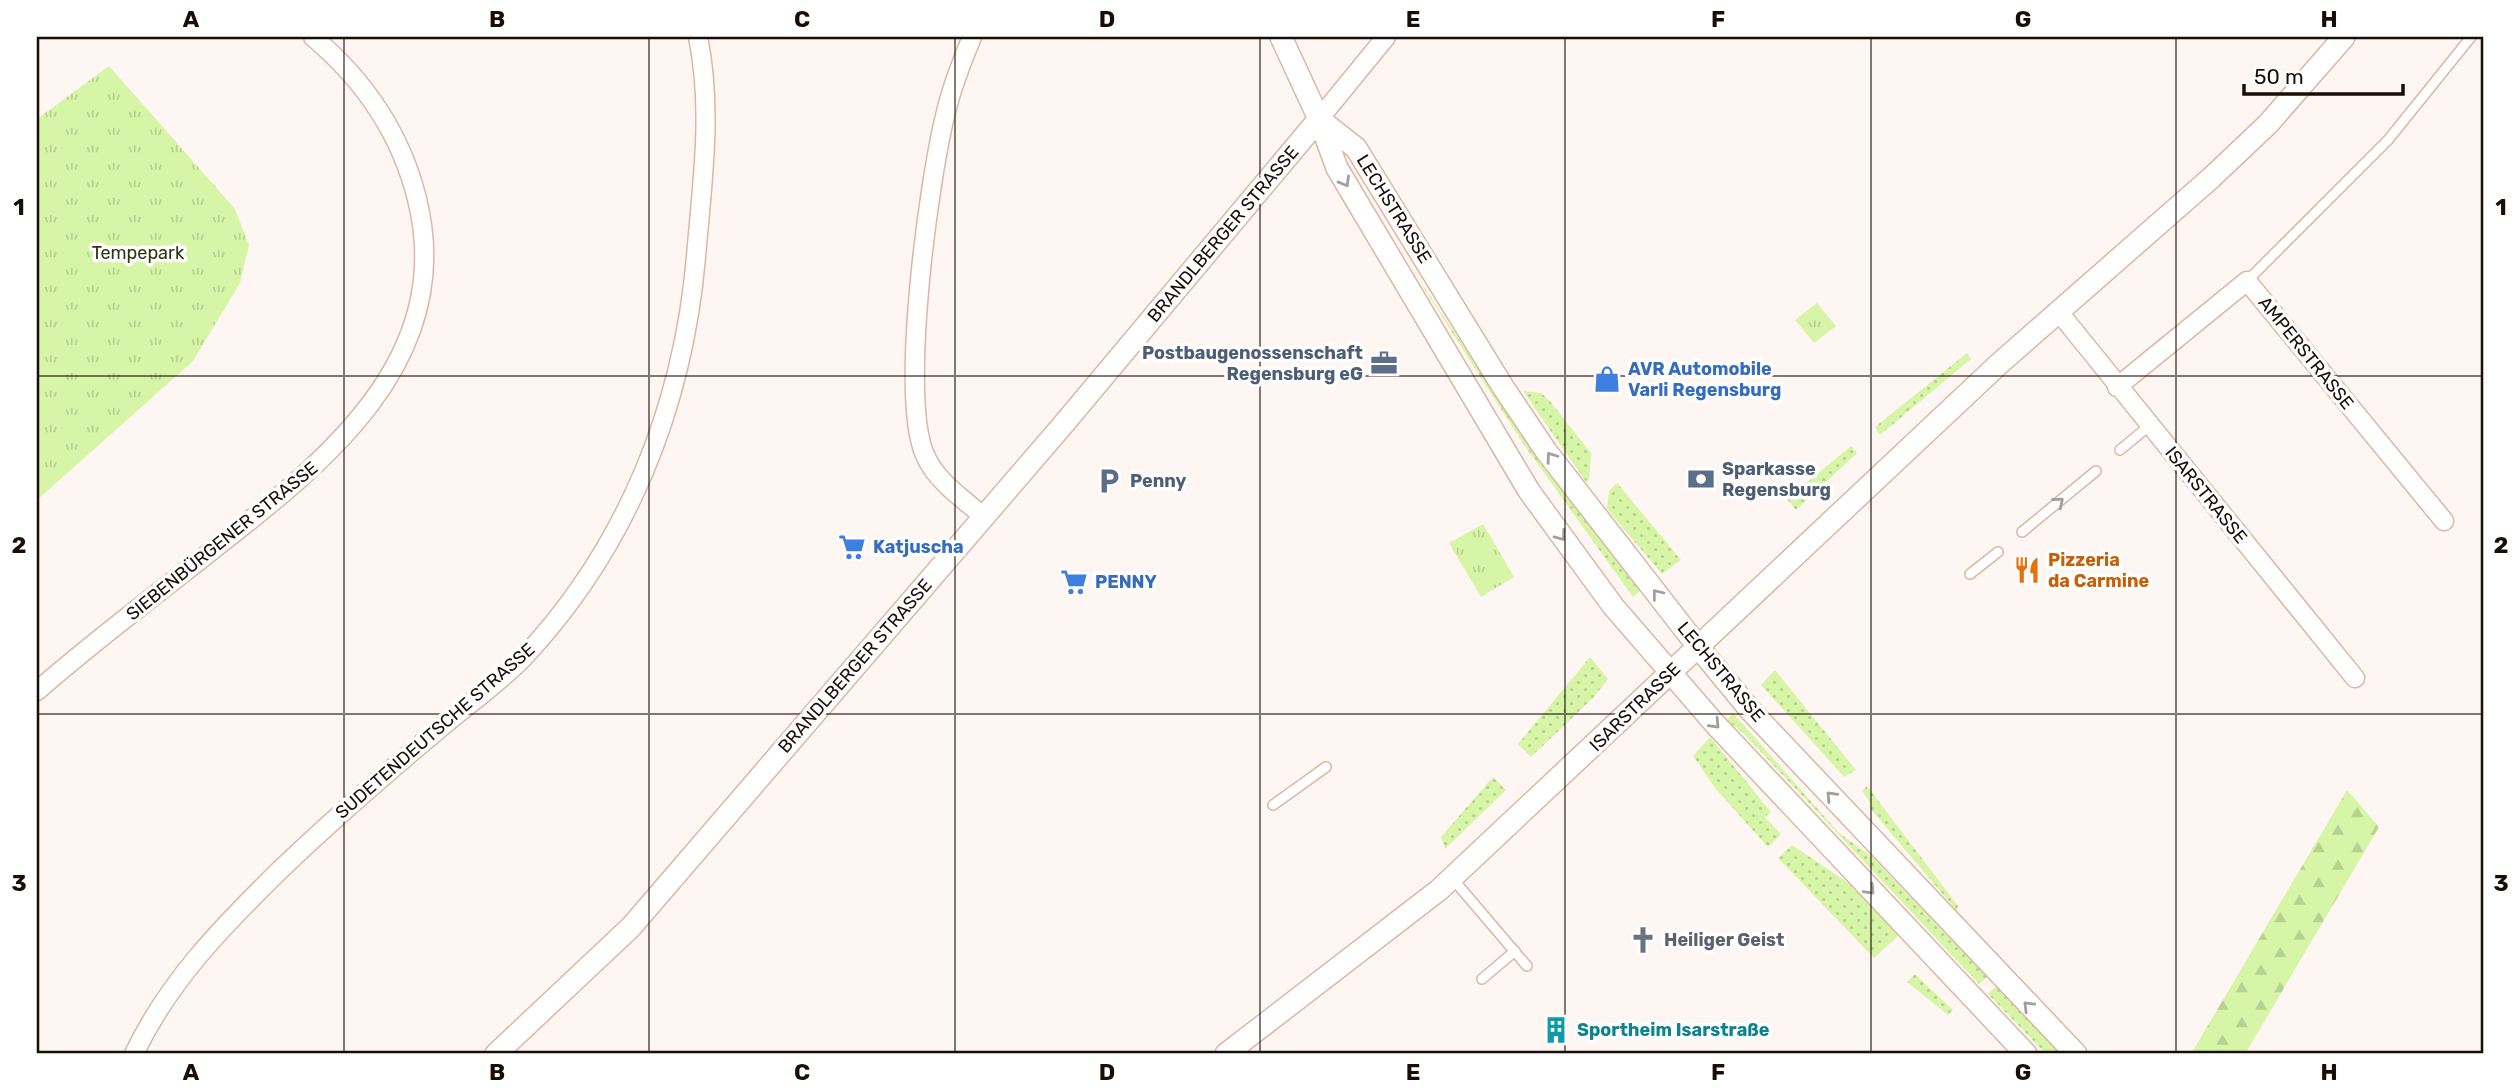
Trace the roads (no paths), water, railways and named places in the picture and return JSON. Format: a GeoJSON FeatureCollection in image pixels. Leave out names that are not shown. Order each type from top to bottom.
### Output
{"type":"FeatureCollection","features":[{"type":"Feature","properties":{"kind":"street","name":"SIEBENBÜRGENER STRASSE"},"geometry":{"type":"LineString","coordinates":[[37,691],[300,481],[363,416],[387,382],[404,344],[418,304],[424,261],[421,217],[412,180],[397,142],[374,101],[343,63],[313,37]]}},
{"type":"Feature","properties":{"kind":"street","name":"SUDETENDEUTSCHE STRASSE"},"geometry":{"type":"LineString","coordinates":[[134,1054],[149,1023],[176,982],[212,939],[358,797],[522,659],[567,607],[602,558],[637,494],[662,425],[679,369],[692,303],[708,101],[698,37]]}},
{"type":"Feature","properties":{"kind":"street"},"geometry":{"type":"LineString","coordinates":[[972,37],[946,111],[931,191],[918,318],[916,410],[919,439],[936,474],[983,516]]}},
{"type":"Feature","properties":{"kind":"street"},"geometry":{"type":"LineString","coordinates":[[1281,37],[1319,119]]}},
{"type":"Feature","properties":{"kind":"street","name":"BRANDLBERGER STRASSE"},"geometry":{"type":"LineString","coordinates":[[496,1054],[631,927],[983,516],[1386,37]]}},
{"type":"Feature","properties":{"kind":"street","name":"ISARSTRASSE"},"geometry":{"type":"LineString","coordinates":[[1226,1054],[1452,878],[2058,311],[2153,231],[2268,124],[2344,37]]}},
{"type":"Feature","properties":{"kind":"street","name":"LECHSTRASSE"},"geometry":{"type":"LineString","coordinates":[[1319,119],[1356,148],[1503,387],[1546,450],[1699,648],[1751,711],[2076,1054]]}},
{"type":"Feature","properties":{"kind":"street","name":"LECHSTRASSE"},"geometry":{"type":"LineString","coordinates":[[1319,119],[1337,168],[1529,491],[1613,606],[1669,674],[2026,1054]]}},
{"type":"Feature","properties":{"kind":"street","name":"AMPERSTRASSE"},"geometry":{"type":"LineString","coordinates":[[2117,387],[2247,281],[2444,521]]}},
{"type":"Feature","properties":{"kind":"street","name":"ISARSTRASSE"},"geometry":{"type":"LineString","coordinates":[[2058,311],[2355,678]]}},
{"type":"Feature","properties":{"kind":"lane"},"geometry":{"type":"LineString","coordinates":[[2247,281],[2388,140],[2471,37]]}},
{"type":"Feature","properties":{"kind":"lane"},"geometry":{"type":"LineString","coordinates":[[2120,450],[2150,426]]}},
{"type":"Feature","properties":{"kind":"lane"},"geometry":{"type":"LineString","coordinates":[[2022,532],[2095,471]]}},
{"type":"Feature","properties":{"kind":"lane"},"geometry":{"type":"LineString","coordinates":[[1970,574],[1998,552]]}},
{"type":"Feature","properties":{"kind":"lane"},"geometry":{"type":"LineString","coordinates":[[1273,805],[1326,767]]}},
{"type":"Feature","properties":{"kind":"lane"},"geometry":{"type":"LineString","coordinates":[[1452,878],[1527,966]]}},
{"type":"Feature","properties":{"kind":"lane"},"geometry":{"type":"LineString","coordinates":[[1482,979],[1515,951]]}},
{"type":"Feature","properties":{"kind":"place","name":"Postbaugenossenschaft Regensburg eG"},"geometry":{"type":"Point","coordinates":[1384,363]}},
{"type":"Feature","properties":{"kind":"place","name":"AVR Automobile Varli Regensburg"},"geometry":{"type":"Point","coordinates":[1607,379]}},
{"type":"Feature","properties":{"kind":"place","name":"Sparkasse Regensburg"},"geometry":{"type":"Point","coordinates":[1701,479]}},
{"type":"Feature","properties":{"kind":"place","name":"Penny"},"geometry":{"type":"Point","coordinates":[1109,481]}},
{"type":"Feature","properties":{"kind":"place","name":"Katjuscha"},"geometry":{"type":"Point","coordinates":[852,547]}},
{"type":"Feature","properties":{"kind":"place","name":"Pizzeria da Carmine"},"geometry":{"type":"Point","coordinates":[2027,570]}},
{"type":"Feature","properties":{"kind":"place","name":"PENNY"},"geometry":{"type":"Point","coordinates":[1074,582]}},
{"type":"Feature","properties":{"kind":"place","name":"Heiliger Geist"},"geometry":{"type":"Point","coordinates":[1643,940]}},
{"type":"Feature","properties":{"kind":"place","name":"Sportheim Isarstraße"},"geometry":{"type":"Point","coordinates":[1556,1030]}},
{"type":"Feature","properties":{"kind":"park label","name":"Tempepark"},"geometry":{"type":"Point","coordinates":[138,253]}}]}
